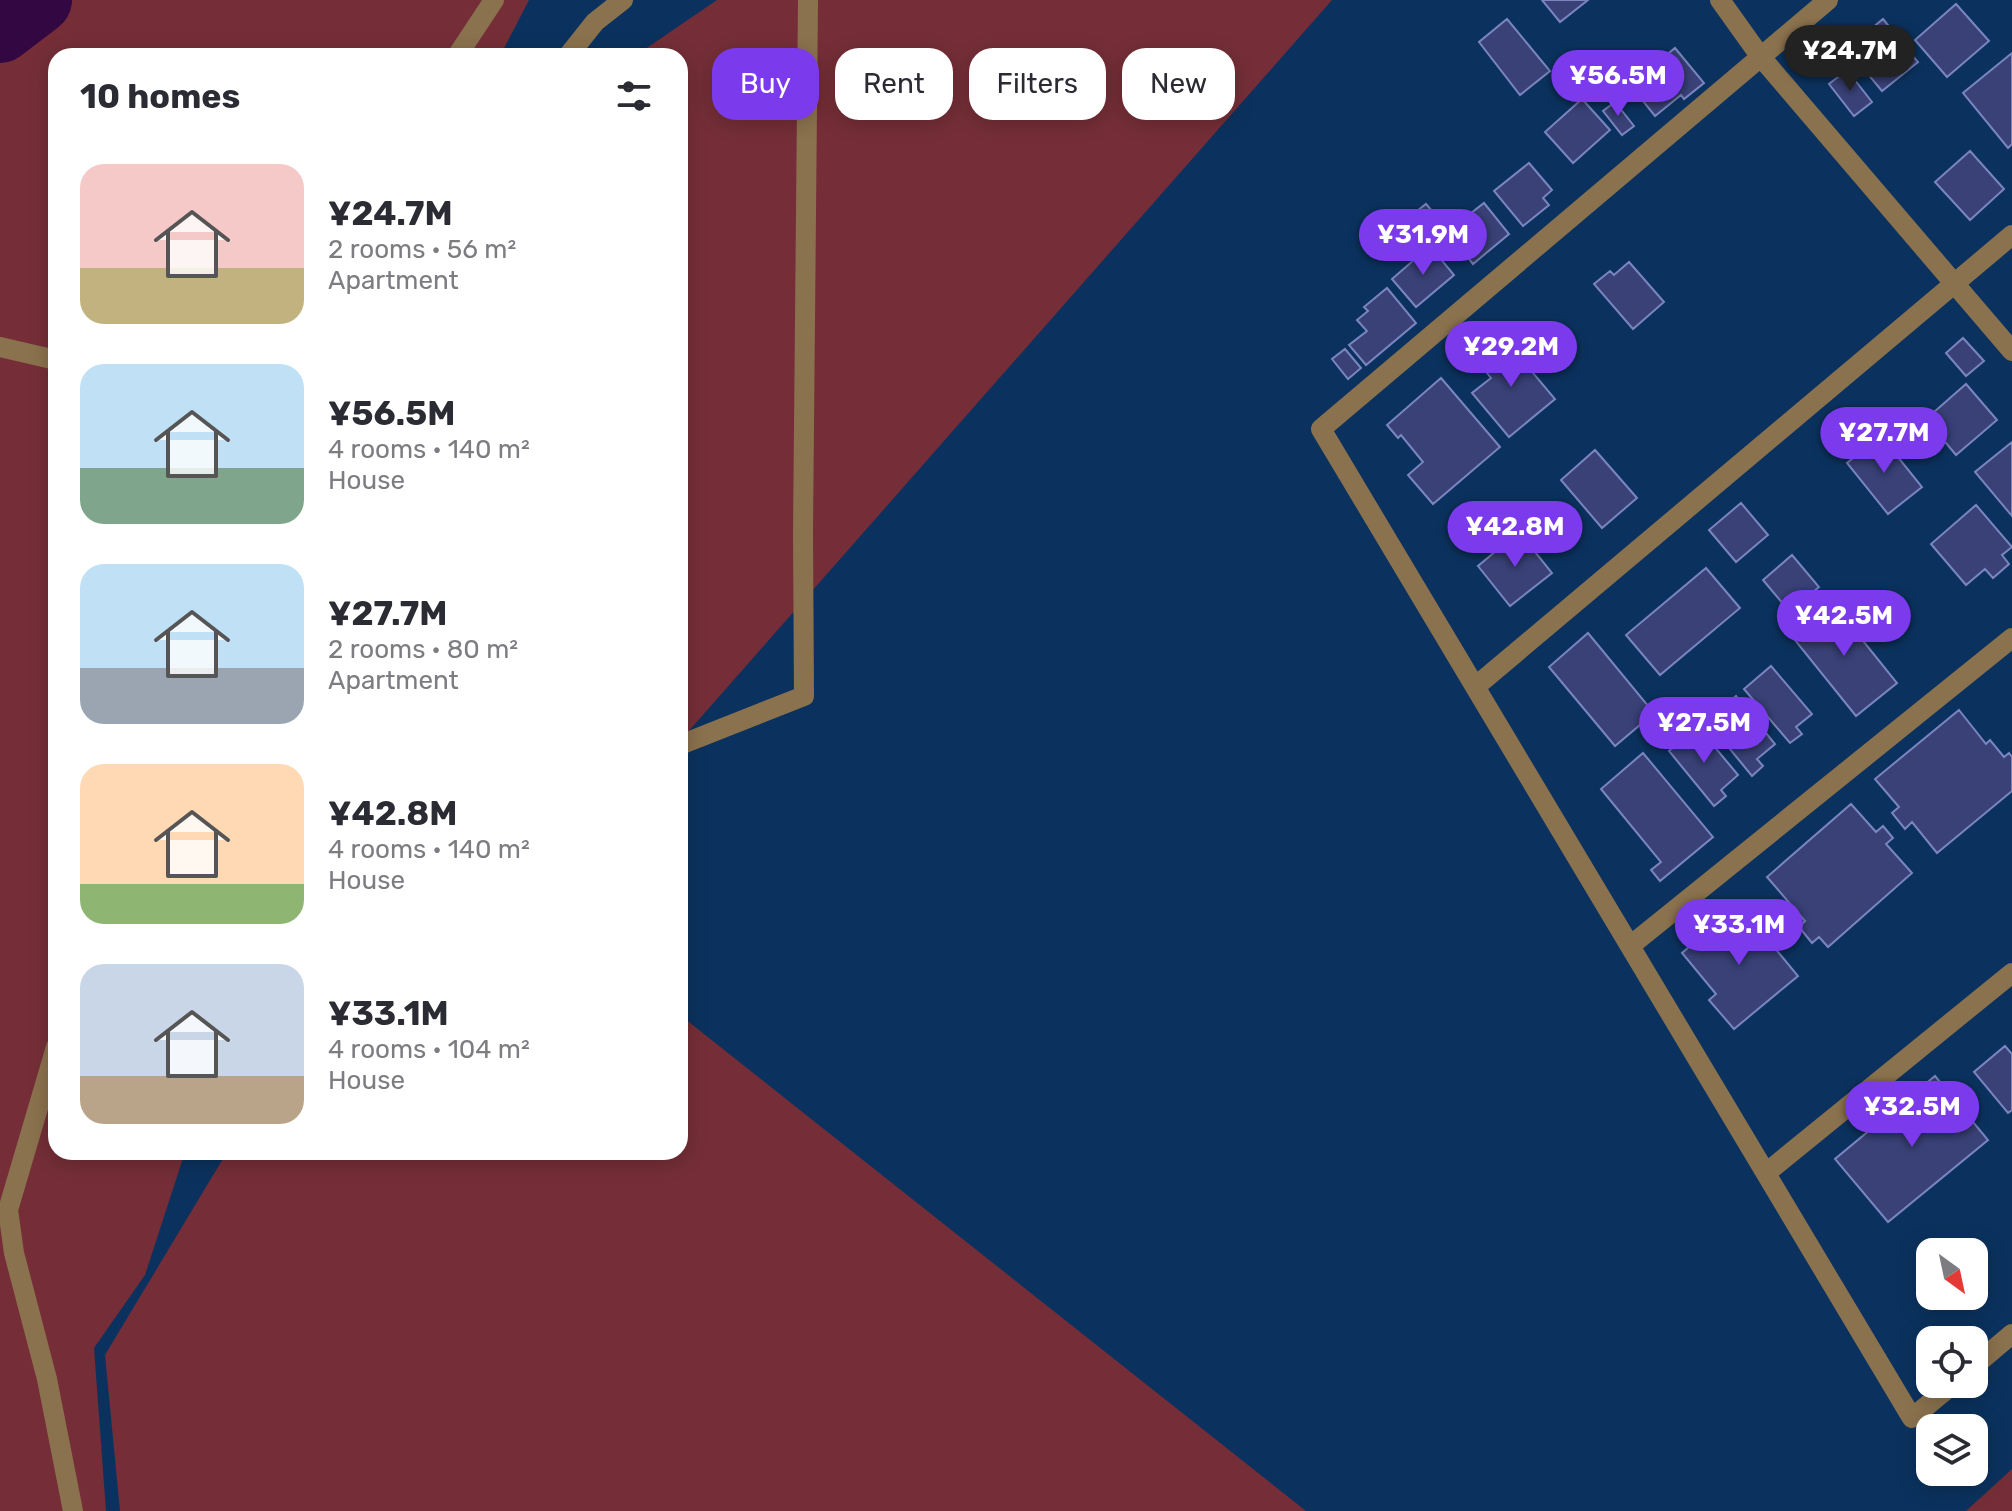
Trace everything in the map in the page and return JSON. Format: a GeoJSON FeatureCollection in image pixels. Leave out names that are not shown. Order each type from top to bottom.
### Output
{"type":"FeatureCollection","features":[{"type":"Feature","properties":{"kind":"street"},"geometry":{"type":"LineString","coordinates":[[462,48],[494,0]]}},
{"type":"Feature","properties":{"kind":"street"},"geometry":{"type":"LineString","coordinates":[[574,48],[595,22],[623,0]]}},
{"type":"Feature","properties":{"kind":"street"},"geometry":{"type":"LineString","coordinates":[[688,742],[804,696],[808,0]]}},
{"type":"Feature","properties":{"kind":"street"},"geometry":{"type":"LineString","coordinates":[[1720,0],[1760,56],[2012,351]]}},
{"type":"Feature","properties":{"kind":"street"},"geometry":{"type":"LineString","coordinates":[[1828,0],[1321,429],[1912,1418],[1936,1398]]}},
{"type":"Feature","properties":{"kind":"street"},"geometry":{"type":"LineString","coordinates":[[1475,687],[2012,235]]}},
{"type":"Feature","properties":{"kind":"street"},"geometry":{"type":"LineString","coordinates":[[0,347],[48,358]]}},
{"type":"Feature","properties":{"kind":"street"},"geometry":{"type":"LineString","coordinates":[[1630,946],[2012,638]]}},
{"type":"Feature","properties":{"kind":"street"},"geometry":{"type":"LineString","coordinates":[[1766,1173],[2012,973]]}},
{"type":"Feature","properties":{"kind":"street"},"geometry":{"type":"LineString","coordinates":[[48,1074],[8,1210],[14,1253],[47,1379],[73,1511]]}},
{"type":"Feature","properties":{"kind":"street"},"geometry":{"type":"LineString","coordinates":[[1988,1354],[2012,1334]]}},
{"type":"Feature","properties":{"kind":"shaded area"},"geometry":{"type":"Polygon","coordinates":[[[0,0],[529,0],[504,48],[48,48],[48,1160],[182,1160],[145,1275],[94,1348],[106,1511],[0,1511],[0,0]]]}},
{"type":"Feature","properties":{"kind":"shaded area"},"geometry":{"type":"Polygon","coordinates":[[[717,0],[1332,0],[1235,110],[1235,48],[1122,48],[1122,120],[1226,120],[688,732],[688,48],[647,48],[717,0]]]}},
{"type":"Feature","properties":{"kind":"shaded area"},"geometry":{"type":"Polygon","coordinates":[[[688,1021],[1306,1511],[120,1511],[105,1355],[222,1160],[688,1160],[688,1021]]]}},
{"type":"Feature","properties":{"kind":"shaded area"},"geometry":{"type":"Polygon","coordinates":[[[2012,1469],[2012,1511],[1966,1511],[2012,1469]]]}},
{"type":"Feature","properties":{"kind":"building"},"geometry":{"type":"Polygon","coordinates":[[[1542,0],[1588,0],[1560,22],[1542,0]]]}},
{"type":"Feature","properties":{"kind":"building"},"geometry":{"type":"Polygon","coordinates":[[[1956,4],[1989,41],[1947,77],[1915,40],[1956,4]]]}},
{"type":"Feature","properties":{"kind":"building"},"geometry":{"type":"Polygon","coordinates":[[[1507,19],[1550,71],[1520,95],[1479,42],[1507,19]]]}},
{"type":"Feature","properties":{"kind":"building"},"geometry":{"type":"Polygon","coordinates":[[[1883,19],[1918,62],[1882,91],[1847,49],[1883,19]]]}},
{"type":"Feature","properties":{"kind":"building"},"geometry":{"type":"Polygon","coordinates":[[[1843,28],[1851,38],[1830,56],[1821,46],[1843,28]]]}},
{"type":"Feature","properties":{"kind":"building"},"geometry":{"type":"Polygon","coordinates":[[[1675,48],[1704,83],[1684,99],[1681,95],[1655,116],[1630,85],[1675,48]]]}},
{"type":"Feature","properties":{"kind":"building"},"geometry":{"type":"Polygon","coordinates":[[[2012,53],[2012,144],[2008,148],[1963,93],[2012,53]]]}},
{"type":"Feature","properties":{"kind":"building"},"geometry":{"type":"Polygon","coordinates":[[[1847,70],[1872,102],[1854,116],[1829,84],[1847,70]]]}},
{"type":"Feature","properties":{"kind":"building"},"geometry":{"type":"Polygon","coordinates":[[[1582,99],[1610,130],[1573,163],[1545,132],[1582,99]]]}},
{"type":"Feature","properties":{"kind":"building"},"geometry":{"type":"Polygon","coordinates":[[[1615,102],[1634,126],[1622,135],[1603,111],[1615,102]]]}},
{"type":"Feature","properties":{"kind":"building"},"geometry":{"type":"Polygon","coordinates":[[[1970,151],[2004,189],[1970,220],[1935,182],[1970,151]]]}},
{"type":"Feature","properties":{"kind":"building"},"geometry":{"type":"Polygon","coordinates":[[[1529,163],[1552,190],[1543,198],[1549,205],[1523,226],[1494,191],[1529,163]]]}},
{"type":"Feature","properties":{"kind":"building"},"geometry":{"type":"Polygon","coordinates":[[[1484,203],[1509,234],[1473,264],[1447,232],[1484,203]]]}},
{"type":"Feature","properties":{"kind":"building"},"geometry":{"type":"Polygon","coordinates":[[[1426,204],[1445,226],[1431,238],[1412,215],[1426,204]]]}},
{"type":"Feature","properties":{"kind":"building"},"geometry":{"type":"Polygon","coordinates":[[[1430,246],[1454,275],[1416,307],[1392,279],[1430,246]]]}},
{"type":"Feature","properties":{"kind":"building"},"geometry":{"type":"Polygon","coordinates":[[[1629,262],[1664,302],[1633,329],[1594,284],[1610,271],[1614,275],[1629,262]]]}},
{"type":"Feature","properties":{"kind":"building"},"geometry":{"type":"Polygon","coordinates":[[[1387,288],[1416,323],[1366,365],[1349,345],[1367,331],[1357,320],[1368,311],[1364,307],[1387,288]]]}},
{"type":"Feature","properties":{"kind":"building"},"geometry":{"type":"Polygon","coordinates":[[[1501,335],[1555,399],[1509,437],[1472,393],[1491,378],[1483,368],[1495,357],[1486,347],[1501,335]]]}},
{"type":"Feature","properties":{"kind":"building"},"geometry":{"type":"Polygon","coordinates":[[[1963,338],[1984,361],[1966,376],[1946,353],[1963,338]]]}},
{"type":"Feature","properties":{"kind":"building"},"geometry":{"type":"Polygon","coordinates":[[[1345,349],[1361,368],[1348,379],[1332,359],[1345,349]]]}},
{"type":"Feature","properties":{"kind":"building"},"geometry":{"type":"Polygon","coordinates":[[[1441,378],[1500,447],[1433,504],[1408,475],[1423,462],[1401,435],[1398,438],[1387,425],[1441,378]]]}},
{"type":"Feature","properties":{"kind":"building"},"geometry":{"type":"Polygon","coordinates":[[[1966,384],[1997,420],[1956,455],[1926,419],[1966,384]]]}},
{"type":"Feature","properties":{"kind":"building"},"geometry":{"type":"Polygon","coordinates":[[[1881,436],[1922,487],[1888,514],[1847,463],[1881,436]]]}},
{"type":"Feature","properties":{"kind":"building"},"geometry":{"type":"Polygon","coordinates":[[[2012,442],[2012,516],[1975,472],[2012,442]]]}},
{"type":"Feature","properties":{"kind":"building"},"geometry":{"type":"Polygon","coordinates":[[[1595,450],[1637,498],[1602,528],[1561,480],[1595,450]]]}},
{"type":"Feature","properties":{"kind":"building"},"geometry":{"type":"Polygon","coordinates":[[[1741,503],[1768,535],[1736,562],[1709,530],[1741,503]]]}},
{"type":"Feature","properties":{"kind":"building"},"geometry":{"type":"Polygon","coordinates":[[[1976,505],[2012,547],[2002,555],[2009,564],[1993,578],[1985,569],[1966,585],[1931,544],[1976,505]]]}},
{"type":"Feature","properties":{"kind":"building"},"geometry":{"type":"Polygon","coordinates":[[[1519,532],[1552,573],[1510,606],[1478,566],[1519,532]]]}},
{"type":"Feature","properties":{"kind":"building"},"geometry":{"type":"Polygon","coordinates":[[[1792,555],[1819,587],[1789,611],[1763,580],[1792,555]]]}},
{"type":"Feature","properties":{"kind":"building"},"geometry":{"type":"Polygon","coordinates":[[[1706,568],[1740,608],[1660,675],[1626,635],[1706,568]]]}},
{"type":"Feature","properties":{"kind":"building"},"geometry":{"type":"Polygon","coordinates":[[[1831,601],[1897,683],[1856,716],[1790,634],[1831,601]]]}},
{"type":"Feature","properties":{"kind":"building"},"geometry":{"type":"Polygon","coordinates":[[[1588,633],[1654,713],[1615,746],[1549,667],[1588,633]]]}},
{"type":"Feature","properties":{"kind":"building"},"geometry":{"type":"Polygon","coordinates":[[[1771,666],[1812,714],[1796,727],[1802,734],[1790,743],[1744,689],[1771,666]]]}},
{"type":"Feature","properties":{"kind":"building"},"geometry":{"type":"Polygon","coordinates":[[[1736,696],[1775,744],[1757,759],[1763,766],[1752,776],[1707,721],[1736,696]]]}},
{"type":"Feature","properties":{"kind":"building"},"geometry":{"type":"Polygon","coordinates":[[[1959,710],[1986,744],[1990,740],[2004,757],[2009,753],[2012,757],[2012,791],[1937,853],[1912,822],[1905,829],[1892,813],[1899,807],[1875,779],[1959,710]]]}},
{"type":"Feature","properties":{"kind":"building"},"geometry":{"type":"Polygon","coordinates":[[[1698,727],[1738,775],[1721,790],[1726,796],[1714,806],[1669,751],[1698,727]]]}},
{"type":"Feature","properties":{"kind":"building"},"geometry":{"type":"Polygon","coordinates":[[[1643,753],[1713,837],[1660,881],[1651,870],[1661,862],[1601,789],[1643,753]]]}},
{"type":"Feature","properties":{"kind":"building"},"geometry":{"type":"Polygon","coordinates":[[[1851,804],[1876,832],[1883,826],[1893,838],[1886,844],[1912,873],[1828,947],[1819,937],[1812,943],[1799,927],[1805,921],[1767,877],[1851,804]]]}},
{"type":"Feature","properties":{"kind":"building"},"geometry":{"type":"Polygon","coordinates":[[[1739,905],[1798,976],[1734,1029],[1709,1000],[1716,994],[1682,953],[1739,905]]]}},
{"type":"Feature","properties":{"kind":"building"},"geometry":{"type":"Polygon","coordinates":[[[2005,1046],[2012,1054],[2012,1110],[2008,1113],[1974,1072],[2005,1046]]]}},
{"type":"Feature","properties":{"kind":"building"},"geometry":{"type":"Polygon","coordinates":[[[1935,1076],[1988,1140],[1888,1222],[1835,1159],[1935,1076]]]}},
{"type":"Feature","properties":{"kind":"waterway"},"geometry":{"type":"LineString","coordinates":[[0,29],[38,0]]}}]}
